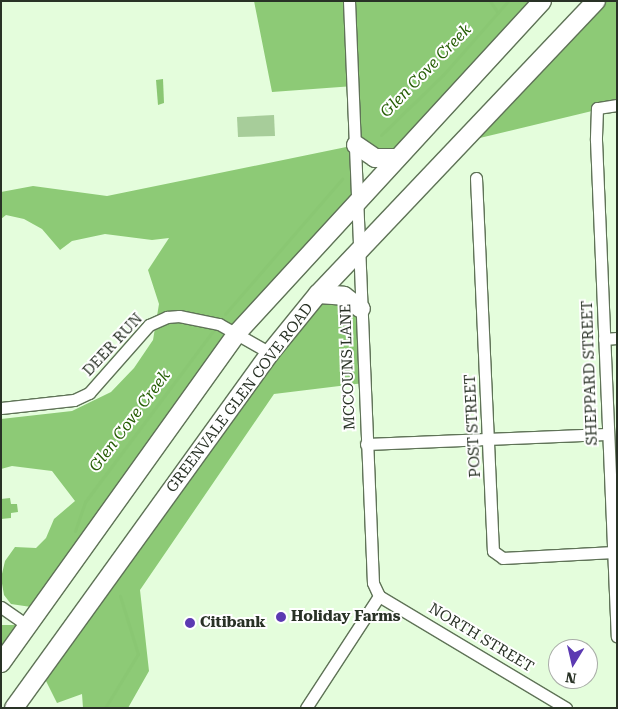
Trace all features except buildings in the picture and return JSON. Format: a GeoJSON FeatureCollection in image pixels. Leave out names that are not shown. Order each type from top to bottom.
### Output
{"type":"FeatureCollection","features":[{"type":"Feature","properties":{"kind":"main road"},"geometry":{"type":"LineString","coordinates":[[1,663],[238,332],[358,198],[542,1]]}},
{"type":"Feature","properties":{"kind":"main road","name":"GREENVALE GLEN COVE ROAD"},"geometry":{"type":"LineString","coordinates":[[14,708],[270,353],[318,294],[596,1]]}},
{"type":"Feature","properties":{"kind":"main road"},"geometry":{"type":"LineString","coordinates":[[356,145],[375,158],[396,158]]}},
{"type":"Feature","properties":{"kind":"main road"},"geometry":{"type":"LineString","coordinates":[[318,294],[344,296],[361,308]]}},
{"type":"Feature","properties":{"kind":"street","name":"MCCOUNS LANE"},"geometry":{"type":"LineString","coordinates":[[349,1],[373,583],[379,596]]}},
{"type":"Feature","properties":{"kind":"street","name":"SHEPPARD STREET"},"geometry":{"type":"LineString","coordinates":[[617,105],[597,108],[607,434],[617,637]]}},
{"type":"Feature","properties":{"kind":"street","name":"POST STREET"},"geometry":{"type":"LineString","coordinates":[[476,178],[493,551],[498,556],[613,552]]}},
{"type":"Feature","properties":{"kind":"street","name":"DEER RUN"},"geometry":{"type":"LineString","coordinates":[[1,408],[74,400],[89,393],[149,325],[162,318],[179,316],[209,321],[238,332],[270,353]]}},
{"type":"Feature","properties":{"kind":"street"},"geometry":{"type":"LineString","coordinates":[[604,339],[617,338]]}},
{"type":"Feature","properties":{"kind":"street"},"geometry":{"type":"LineString","coordinates":[[366,444],[607,434]]}},
{"type":"Feature","properties":{"kind":"street"},"geometry":{"type":"LineString","coordinates":[[306,708],[379,596]]}},
{"type":"Feature","properties":{"kind":"street","name":"NORTH STREET"},"geometry":{"type":"LineString","coordinates":[[379,596],[566,708]]}},
{"type":"Feature","properties":{"kind":"street"},"geometry":{"type":"LineString","coordinates":[[1,607],[28,625]]}},
{"type":"Feature","properties":{"kind":"shaded area"},"geometry":{"type":"Polygon","coordinates":[[[254,1],[542,1],[396,158],[361,150],[358,198],[274,292],[31,607],[11,604],[4,595],[1,578],[5,561],[15,547],[36,548],[46,538],[54,519],[75,501],[52,471],[12,466],[1,469],[1,419],[72,411],[111,392],[134,368],[153,340],[159,304],[148,270],[169,238],[152,240],[105,234],[72,241],[60,250],[42,229],[24,219],[6,215],[1,219],[1,192],[33,186],[107,196],[356,145],[354,86],[272,92],[254,1]]]}},
{"type":"Feature","properties":{"kind":"shaded area"},"geometry":{"type":"Polygon","coordinates":[[[596,1],[617,1],[617,105],[463,142],[596,1]]]}},
{"type":"Feature","properties":{"kind":"shaded area"},"geometry":{"type":"Polygon","coordinates":[[[163,79],[164,103],[158,105],[156,80],[163,79]]]}},
{"type":"Feature","properties":{"kind":"shaded area"},"geometry":{"type":"Polygon","coordinates":[[[274,115],[275,136],[238,137],[237,117],[274,115]]]}},
{"type":"Feature","properties":{"kind":"shaded area"},"geometry":{"type":"Polygon","coordinates":[[[318,294],[361,305],[364,383],[274,394],[140,590],[149,671],[128,708],[83,708],[82,694],[57,703],[41,671],[318,294]]]}},
{"type":"Feature","properties":{"kind":"shaded area"},"geometry":{"type":"Polygon","coordinates":[[[10,498],[11,504],[17,504],[18,512],[11,513],[11,518],[1,519],[1,499],[10,498]]]}},
{"type":"Feature","properties":{"kind":"shaded area"},"geometry":{"type":"Polygon","coordinates":[[[1,625],[17,625],[15,636],[1,656],[1,625]]]}},
{"type":"Feature","properties":{"kind":"waterway"},"geometry":{"type":"LineString","coordinates":[[490,1],[498,13]]}},
{"type":"Feature","properties":{"kind":"waterway","name":"Glen Cove Creek"},"geometry":{"type":"LineString","coordinates":[[381,135],[443,75],[508,1]]}},
{"type":"Feature","properties":{"kind":"waterway","name":"Glen Cove Creek"},"geometry":{"type":"LineString","coordinates":[[225,314],[342,179]]}},
{"type":"Feature","properties":{"kind":"waterway","name":"Glen Cove Creek"},"geometry":{"type":"LineString","coordinates":[[75,531],[85,502],[213,331]]}},
{"type":"Feature","properties":{"kind":"waterway","name":"Glen Cove Creek"},"geometry":{"type":"LineString","coordinates":[[105,708],[138,654],[120,596]]}},
{"type":"Feature","properties":{"kind":"place","name":"Holiday Farms"},"geometry":{"type":"Point","coordinates":[281,617]}},
{"type":"Feature","properties":{"kind":"place","name":"Citibank"},"geometry":{"type":"Point","coordinates":[190,623]}}]}
